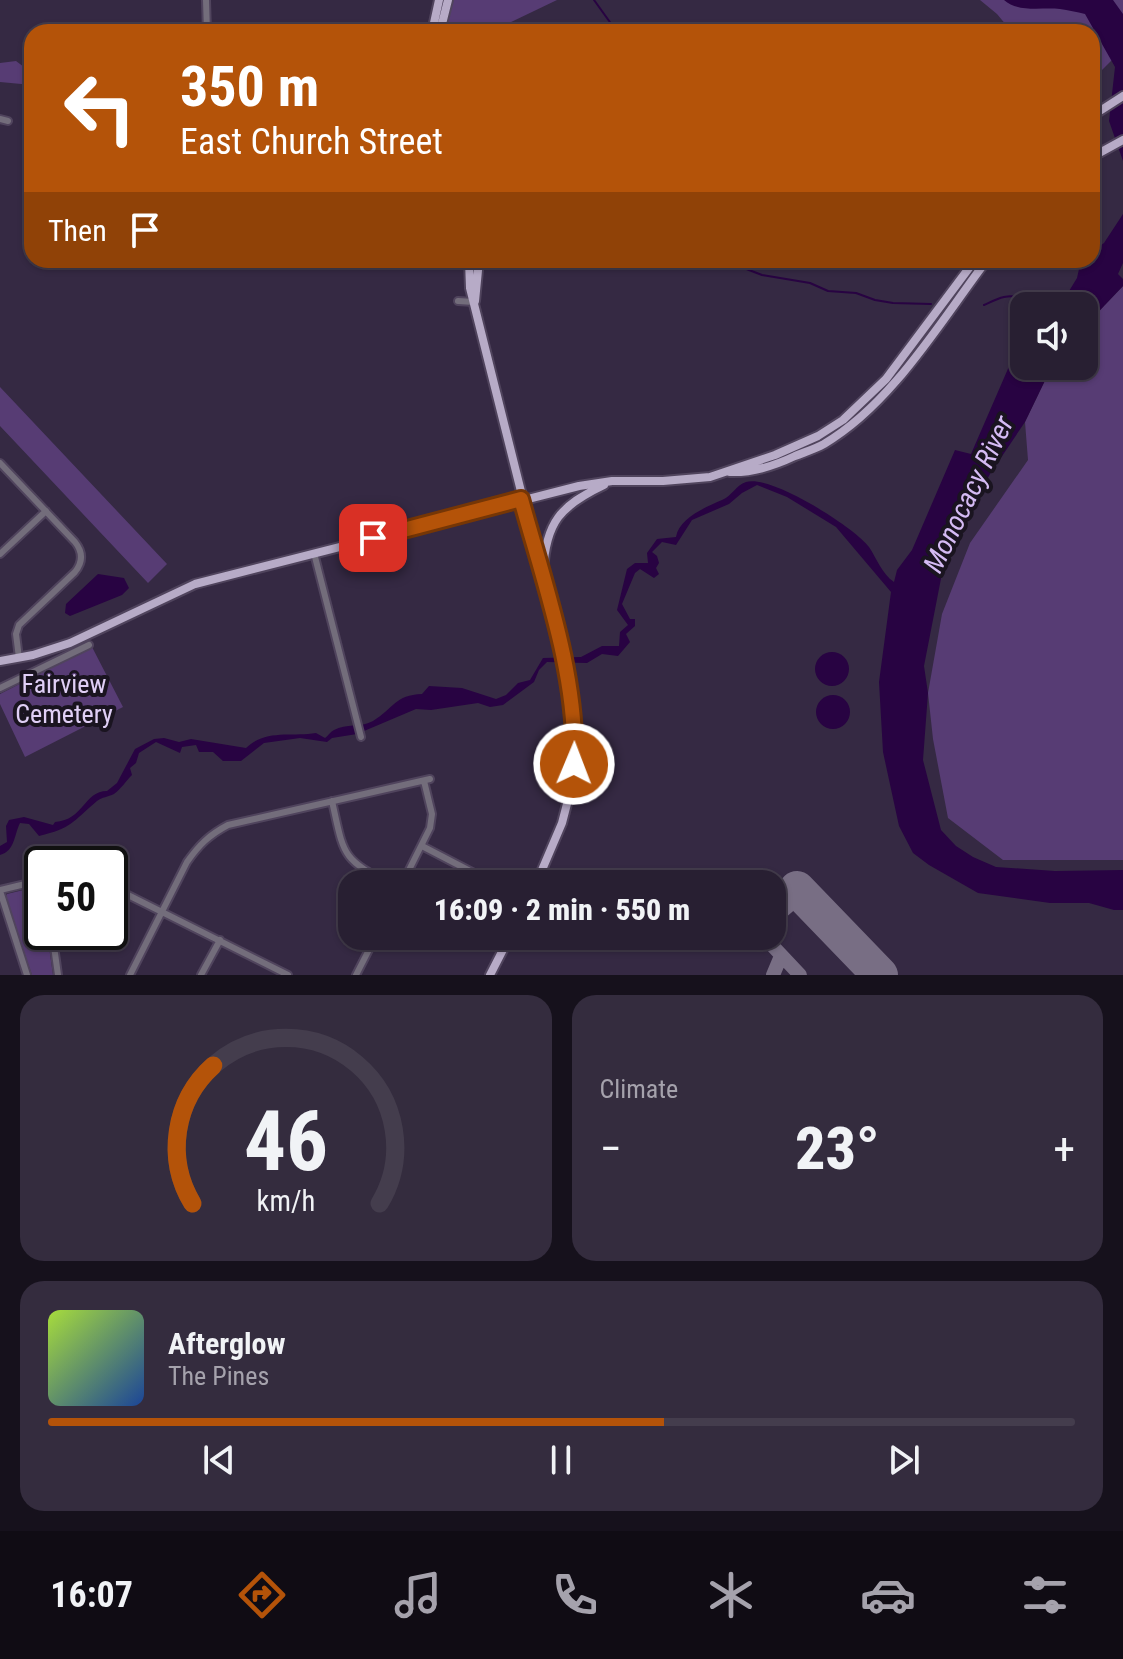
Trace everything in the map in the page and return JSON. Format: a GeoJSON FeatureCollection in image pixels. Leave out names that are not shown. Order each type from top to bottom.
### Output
{"type":"FeatureCollection","features":[{"type":"Feature","properties":{"kind":"main road"},"geometry":{"type":"LineString","coordinates":[[434,24],[439,0]]}},
{"type":"Feature","properties":{"kind":"main road"},"geometry":{"type":"LineString","coordinates":[[442,24],[448,0]]}},
{"type":"Feature","properties":{"kind":"main road"},"geometry":{"type":"LineString","coordinates":[[1100,111],[1123,96]]}},
{"type":"Feature","properties":{"kind":"main road"},"geometry":{"type":"LineString","coordinates":[[1100,153],[1123,140]]}},
{"type":"Feature","properties":{"kind":"main road"},"geometry":{"type":"LineString","coordinates":[[469,268],[470,288],[556,631],[576,728],[568,800],[543,870]]}},
{"type":"Feature","properties":{"kind":"main road"},"geometry":{"type":"LineString","coordinates":[[475,302],[479,268]]}},
{"type":"Feature","properties":{"kind":"main road"},"geometry":{"type":"LineString","coordinates":[[0,661],[70,643],[195,584],[521,499],[612,481],[686,480],[725,472],[798,446],[843,420],[886,379],[969,268]]}},
{"type":"Feature","properties":{"kind":"main road"},"geometry":{"type":"LineString","coordinates":[[725,472],[748,473],[784,461],[822,445],[850,426],[878,401],[904,371],[981,268]]}},
{"type":"Feature","properties":{"kind":"main road"},"geometry":{"type":"LineString","coordinates":[[543,580],[547,538],[556,518],[568,505],[612,481]]}},
{"type":"Feature","properties":{"kind":"main road"},"geometry":{"type":"LineString","coordinates":[[490,975],[503,950]]}},
{"type":"Feature","properties":{"kind":"street"},"geometry":{"type":"LineString","coordinates":[[206,0],[207,24]]}},
{"type":"Feature","properties":{"kind":"street"},"geometry":{"type":"LineString","coordinates":[[439,0],[448,0]]}},
{"type":"Feature","properties":{"kind":"street"},"geometry":{"type":"LineString","coordinates":[[458,301],[475,302]]}},
{"type":"Feature","properties":{"kind":"street"},"geometry":{"type":"LineString","coordinates":[[0,463],[78,546],[81,562],[75,572],[19,625],[16,634],[19,658]]}},
{"type":"Feature","properties":{"kind":"street"},"geometry":{"type":"LineString","coordinates":[[0,554],[46,511]]}},
{"type":"Feature","properties":{"kind":"street"},"geometry":{"type":"LineString","coordinates":[[314,553],[361,737]]}},
{"type":"Feature","properties":{"kind":"street"},"geometry":{"type":"LineString","coordinates":[[0,688],[89,645]]}},
{"type":"Feature","properties":{"kind":"street"},"geometry":{"type":"LineString","coordinates":[[130,975],[187,862],[197,847],[228,825],[427,780],[432,814],[430,828],[409,870]]}},
{"type":"Feature","properties":{"kind":"street"},"geometry":{"type":"LineString","coordinates":[[332,801],[340,840],[350,860],[367,870]]}},
{"type":"Feature","properties":{"kind":"street"},"geometry":{"type":"LineString","coordinates":[[422,846],[468,870]]}},
{"type":"Feature","properties":{"kind":"street"},"geometry":{"type":"LineString","coordinates":[[24,884],[0,890],[27,975]]}},
{"type":"Feature","properties":{"kind":"street"},"geometry":{"type":"LineString","coordinates":[[128,894],[288,975]]}},
{"type":"Feature","properties":{"kind":"street"},"geometry":{"type":"LineString","coordinates":[[201,975],[220,940]]}},
{"type":"Feature","properties":{"kind":"street"},"geometry":{"type":"LineString","coordinates":[[55,950],[58,975]]}},
{"type":"Feature","properties":{"kind":"street"},"geometry":{"type":"LineString","coordinates":[[356,975],[369,950]]}},
{"type":"Feature","properties":{"kind":"green space"},"geometry":{"type":"Polygon","coordinates":[[[449,0],[557,0],[507,24],[448,24],[449,0]]]}},
{"type":"Feature","properties":{"kind":"green space"},"geometry":{"type":"Polygon","coordinates":[[[980,0],[1123,0],[1123,49],[1100,72],[1100,24],[1005,24],[980,0]]]}},
{"type":"Feature","properties":{"kind":"green space"},"geometry":{"type":"Polygon","coordinates":[[[16,61],[24,67],[24,84],[0,82],[0,63],[16,61]]]}},
{"type":"Feature","properties":{"kind":"green space"},"geometry":{"type":"Polygon","coordinates":[[[1123,286],[1123,860],[1003,860],[948,818],[928,693],[942,614],[970,543],[1028,460],[1025,422],[1045,380],[1098,380],[1098,312],[1123,286]]]}},
{"type":"Feature","properties":{"kind":"green space"},"geometry":{"type":"Polygon","coordinates":[[[0,387],[167,564],[148,583],[0,426],[0,387]]]}},
{"type":"Feature","properties":{"kind":"green space","name":"Fairview Cemetery"},"geometry":{"type":"Polygon","coordinates":[[[92,647],[123,707],[25,757],[0,704],[0,694],[92,647]]]}},
{"type":"Feature","properties":{"kind":"green space"},"geometry":{"type":"Polygon","coordinates":[[[24,890],[24,950],[50,950],[53,975],[32,975],[5,898],[7,894],[24,890]]]}},
{"type":"Feature","properties":{"kind":"water"},"geometry":{"type":"Polygon","coordinates":[[[1004,0],[1113,0],[1123,14],[1123,161],[1109,121],[1115,67],[1100,40],[1100,24],[1091,24],[1085,14],[1010,4],[1004,0]]]}},
{"type":"Feature","properties":{"kind":"water"},"geometry":{"type":"Polygon","coordinates":[[[1123,214],[1123,263],[1118,274],[1123,279],[1123,286],[1098,312],[1098,292],[1068,292],[1079,268],[1100,268],[1100,246],[1123,214]]]}},
{"type":"Feature","properties":{"kind":"water","name":"Monocacy River"},"geometry":{"type":"Polygon","coordinates":[[[1010,364],[1010,380],[1045,380],[1025,422],[990,474],[945,558],[924,666],[928,693],[923,760],[941,830],[956,846],[996,867],[1055,871],[1123,870],[1123,910],[1089,903],[1050,903],[978,893],[913,853],[899,826],[883,752],[879,682],[891,592],[836,527],[787,497],[757,485],[729,504],[692,520],[676,545],[662,542],[652,552],[657,556],[659,574],[654,578],[640,569],[635,573],[622,604],[630,619],[635,619],[635,626],[626,634],[630,642],[618,656],[602,654],[587,663],[547,662],[534,682],[503,705],[490,707],[478,703],[431,710],[416,709],[357,734],[332,738],[327,742],[300,738],[264,743],[241,761],[223,761],[213,752],[199,752],[196,745],[182,747],[180,753],[156,742],[139,753],[136,763],[130,768],[132,775],[114,794],[99,800],[71,824],[50,833],[39,836],[29,824],[20,823],[9,850],[0,855],[0,846],[7,842],[6,826],[9,820],[24,817],[53,825],[65,820],[93,796],[117,783],[135,749],[154,739],[179,742],[191,739],[246,748],[270,736],[316,733],[325,738],[339,728],[373,721],[400,700],[422,694],[429,686],[462,688],[496,699],[506,695],[518,683],[530,680],[543,658],[581,657],[602,646],[619,646],[620,632],[628,625],[617,610],[627,569],[635,563],[648,563],[647,553],[657,539],[676,537],[688,519],[746,482],[758,482],[792,494],[847,527],[869,547],[883,571],[894,582],[897,570],[912,550],[955,450],[971,454],[1010,364]]]}},
{"type":"Feature","properties":{"kind":"water"},"geometry":{"type":"Polygon","coordinates":[[[98,574],[124,578],[129,588],[122,595],[70,616],[65,613],[66,604],[98,574]]]}},
{"type":"Feature","properties":{"kind":"water"},"geometry":{"type":"Polygon","coordinates":[[[832,652],[844,657],[849,669],[844,681],[832,686],[820,681],[815,669],[820,657],[832,652]]]}},
{"type":"Feature","properties":{"kind":"water"},"geometry":{"type":"Polygon","coordinates":[[[833,695],[845,700],[850,712],[845,724],[833,729],[821,724],[816,712],[821,700],[833,695]]]}},
{"type":"Feature","properties":{"kind":"waterway"},"geometry":{"type":"LineString","coordinates":[[594,0],[611,24]]}},
{"type":"Feature","properties":{"kind":"waterway"},"geometry":{"type":"LineString","coordinates":[[744,268],[762,275],[810,283],[828,291],[856,293],[893,303],[931,304]]}},
{"type":"Feature","properties":{"kind":"waterway"},"geometry":{"type":"LineString","coordinates":[[984,305],[1010,296]]}},
{"type":"Feature","properties":{"kind":"taxiway"},"geometry":{"type":"LineString","coordinates":[[786,908],[792,903],[811,903]]}},
{"type":"Feature","properties":{"kind":"taxiway"},"geometry":{"type":"LineString","coordinates":[[776,950],[800,975]]}},
{"type":"Feature","properties":{"kind":"taxiway"},"geometry":{"type":"LineString","coordinates":[[773,975],[781,956]]}},
{"type":"Feature","properties":{"kind":"runway"},"geometry":{"type":"LineString","coordinates":[[797,889],[880,975]]}},
{"type":"Feature","properties":{"kind":"route"},"geometry":{"type":"LineString","coordinates":[[373,538],[521,499],[570,692],[576,728],[574,764]]}}]}
